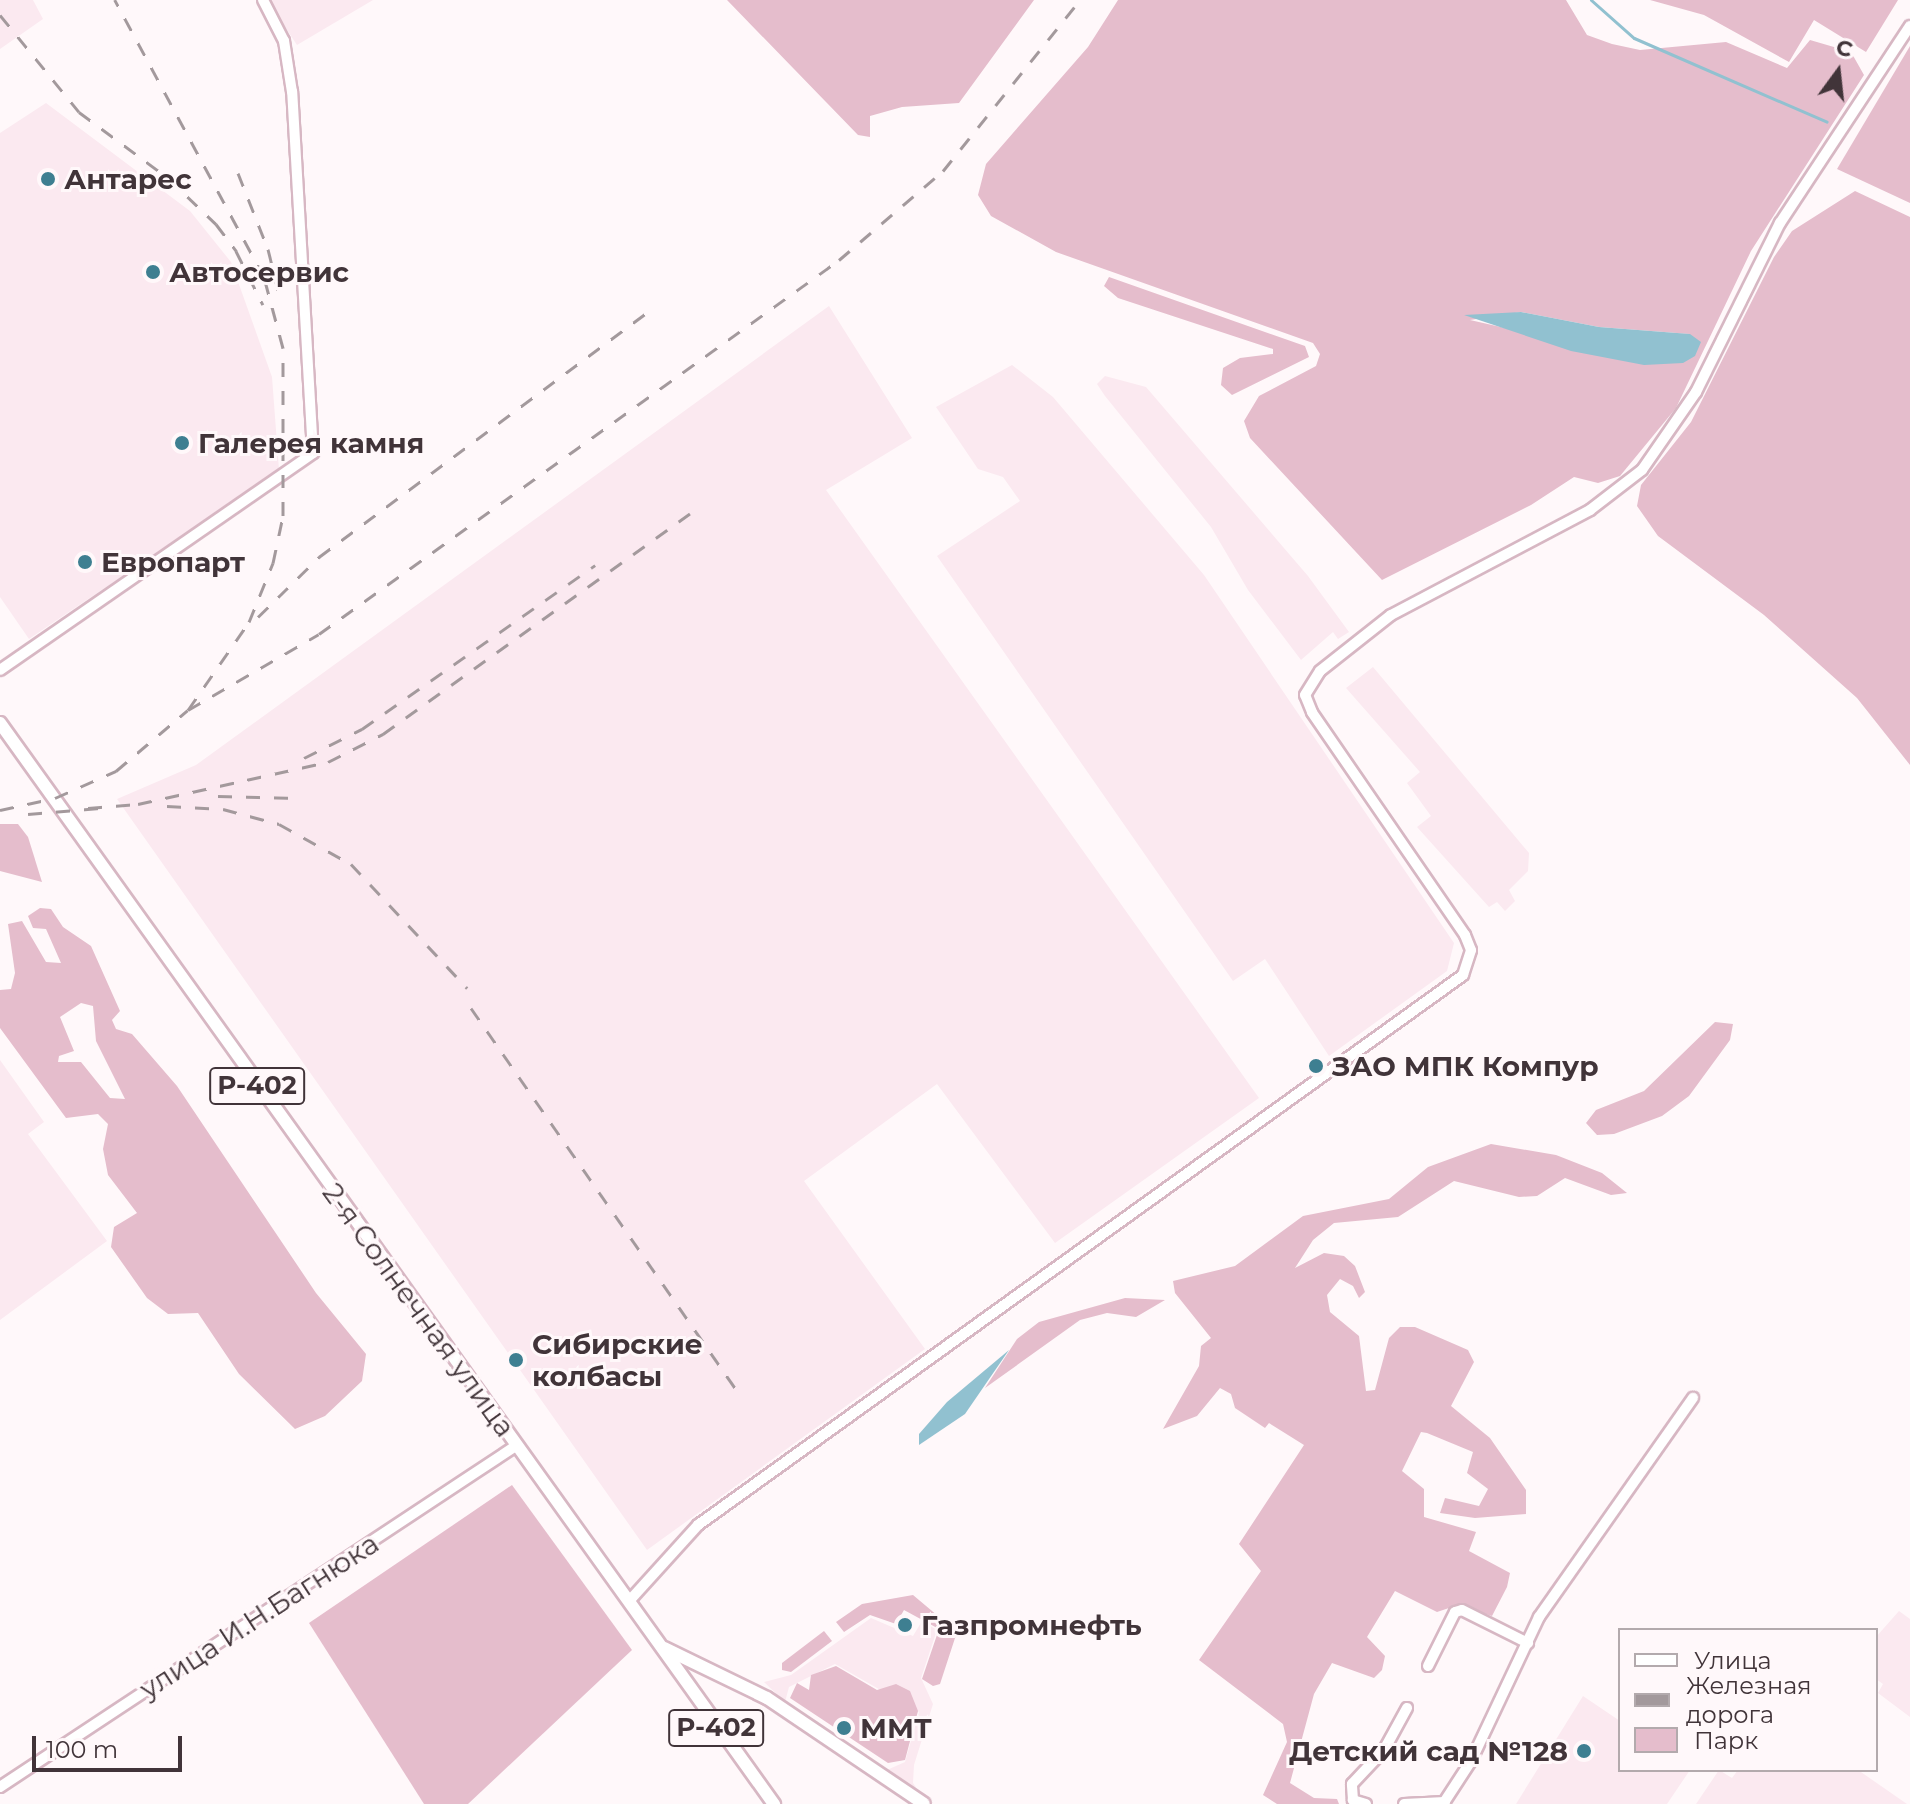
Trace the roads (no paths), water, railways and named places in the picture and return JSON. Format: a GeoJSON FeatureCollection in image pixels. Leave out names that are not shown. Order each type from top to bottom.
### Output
{"type":"FeatureCollection","features":[{"type":"Feature","properties":{"kind":"main road","name":"2-я Солнечная улица"},"geometry":{"type":"LineString","coordinates":[[0,723],[664,1648]]}},
{"type":"Feature","properties":{"kind":"main road","name":"Р-402"},"geometry":{"type":"LineString","coordinates":[[664,1648],[702,1710],[774,1804]]}},
{"type":"Feature","properties":{"kind":"main road"},"geometry":{"type":"LineString","coordinates":[[664,1648],[767,1698],[924,1804]]}},
{"type":"Feature","properties":{"kind":"street"},"geometry":{"type":"LineString","coordinates":[[0,670],[313,453],[292,92],[284,41],[263,0]]}},
{"type":"Feature","properties":{"kind":"street"},"geometry":{"type":"LineString","coordinates":[[631,1599],[698,1525],[1463,975],[1471,950],[1465,935],[1312,712],[1305,695],[1320,671],[1391,615],[1590,510],[1642,470],[1696,392],[1780,223],[1910,26]]}},
{"type":"Feature","properties":{"kind":"street"},"geometry":{"type":"LineString","coordinates":[[1404,1804],[1444,1803],[1539,1617],[1693,1398]]}},
{"type":"Feature","properties":{"kind":"street","name":"улица И.Н.Багнюка"},"geometry":{"type":"LineString","coordinates":[[0,1787],[517,1445]]}},
{"type":"Feature","properties":{"kind":"street"},"geometry":{"type":"LineString","coordinates":[[1428,1666],[1455,1612],[1471,1612],[1528,1643]]}},
{"type":"Feature","properties":{"kind":"street"},"geometry":{"type":"LineString","coordinates":[[1366,1804],[1353,1800],[1352,1784],[1384,1750],[1407,1708]]}},
{"type":"Feature","properties":{"kind":"water"},"geometry":{"type":"Polygon","coordinates":[[[1521,312],[1599,327],[1690,334],[1701,342],[1695,356],[1683,363],[1644,365],[1571,351],[1464,315],[1521,312]]]}},
{"type":"Feature","properties":{"kind":"water"},"geometry":{"type":"Polygon","coordinates":[[[1009,1350],[965,1414],[919,1445],[919,1434],[947,1402],[1009,1350]]]}},
{"type":"Feature","properties":{"kind":"waterway"},"geometry":{"type":"LineString","coordinates":[[1591,0],[1634,38],[1827,122]]}},
{"type":"Feature","properties":{"kind":"railway"},"geometry":{"type":"LineString","coordinates":[[0,810],[55,798],[116,771],[188,710],[249,622],[273,563],[283,516],[283,348],[264,277],[115,0]]}},
{"type":"Feature","properties":{"kind":"railway"},"geometry":{"type":"LineString","coordinates":[[188,710],[319,634],[839,260],[943,171],[1080,0]]}},
{"type":"Feature","properties":{"kind":"railway"},"geometry":{"type":"LineString","coordinates":[[0,15],[79,112],[167,177],[216,224],[236,251],[263,305]]}},
{"type":"Feature","properties":{"kind":"railway"},"geometry":{"type":"LineString","coordinates":[[238,173],[268,249],[279,294]]}},
{"type":"Feature","properties":{"kind":"railway"},"geometry":{"type":"LineString","coordinates":[[258,617],[319,557],[648,312]]}},
{"type":"Feature","properties":{"kind":"railway"},"geometry":{"type":"LineString","coordinates":[[88,808],[138,804],[328,762],[383,734],[690,513]]}},
{"type":"Feature","properties":{"kind":"railway"},"geometry":{"type":"LineString","coordinates":[[304,758],[362,729],[595,565]]}},
{"type":"Feature","properties":{"kind":"railway"},"geometry":{"type":"LineString","coordinates":[[218,796],[297,798]]}},
{"type":"Feature","properties":{"kind":"railway"},"geometry":{"type":"LineString","coordinates":[[167,806],[223,809],[279,824],[351,864],[467,988]]}},
{"type":"Feature","properties":{"kind":"railway"},"geometry":{"type":"LineString","coordinates":[[28,814],[100,808]]}},
{"type":"Feature","properties":{"kind":"railway"},"geometry":{"type":"LineString","coordinates":[[471,1008],[739,1393]]}},
{"type":"Feature","properties":{"kind":"place","name":"Антарес"},"geometry":{"type":"Point","coordinates":[48,179]}},
{"type":"Feature","properties":{"kind":"place","name":"Автосервис"},"geometry":{"type":"Point","coordinates":[153,272]}},
{"type":"Feature","properties":{"kind":"place","name":"Галерея камня"},"geometry":{"type":"Point","coordinates":[182,443]}},
{"type":"Feature","properties":{"kind":"place","name":"Европарт"},"geometry":{"type":"Point","coordinates":[85,562]}},
{"type":"Feature","properties":{"kind":"place","name":"ЗАО МПК Компур"},"geometry":{"type":"Point","coordinates":[1316,1066]}},
{"type":"Feature","properties":{"kind":"place","name":"Сибирские колбасы"},"geometry":{"type":"Point","coordinates":[516,1360]}},
{"type":"Feature","properties":{"kind":"place","name":"Газпромнефть"},"geometry":{"type":"Point","coordinates":[905,1625]}},
{"type":"Feature","properties":{"kind":"place","name":"ММТ"},"geometry":{"type":"Point","coordinates":[844,1728]}},
{"type":"Feature","properties":{"kind":"place","name":"Детский сад №128"},"geometry":{"type":"Point","coordinates":[1584,1751]}}]}
